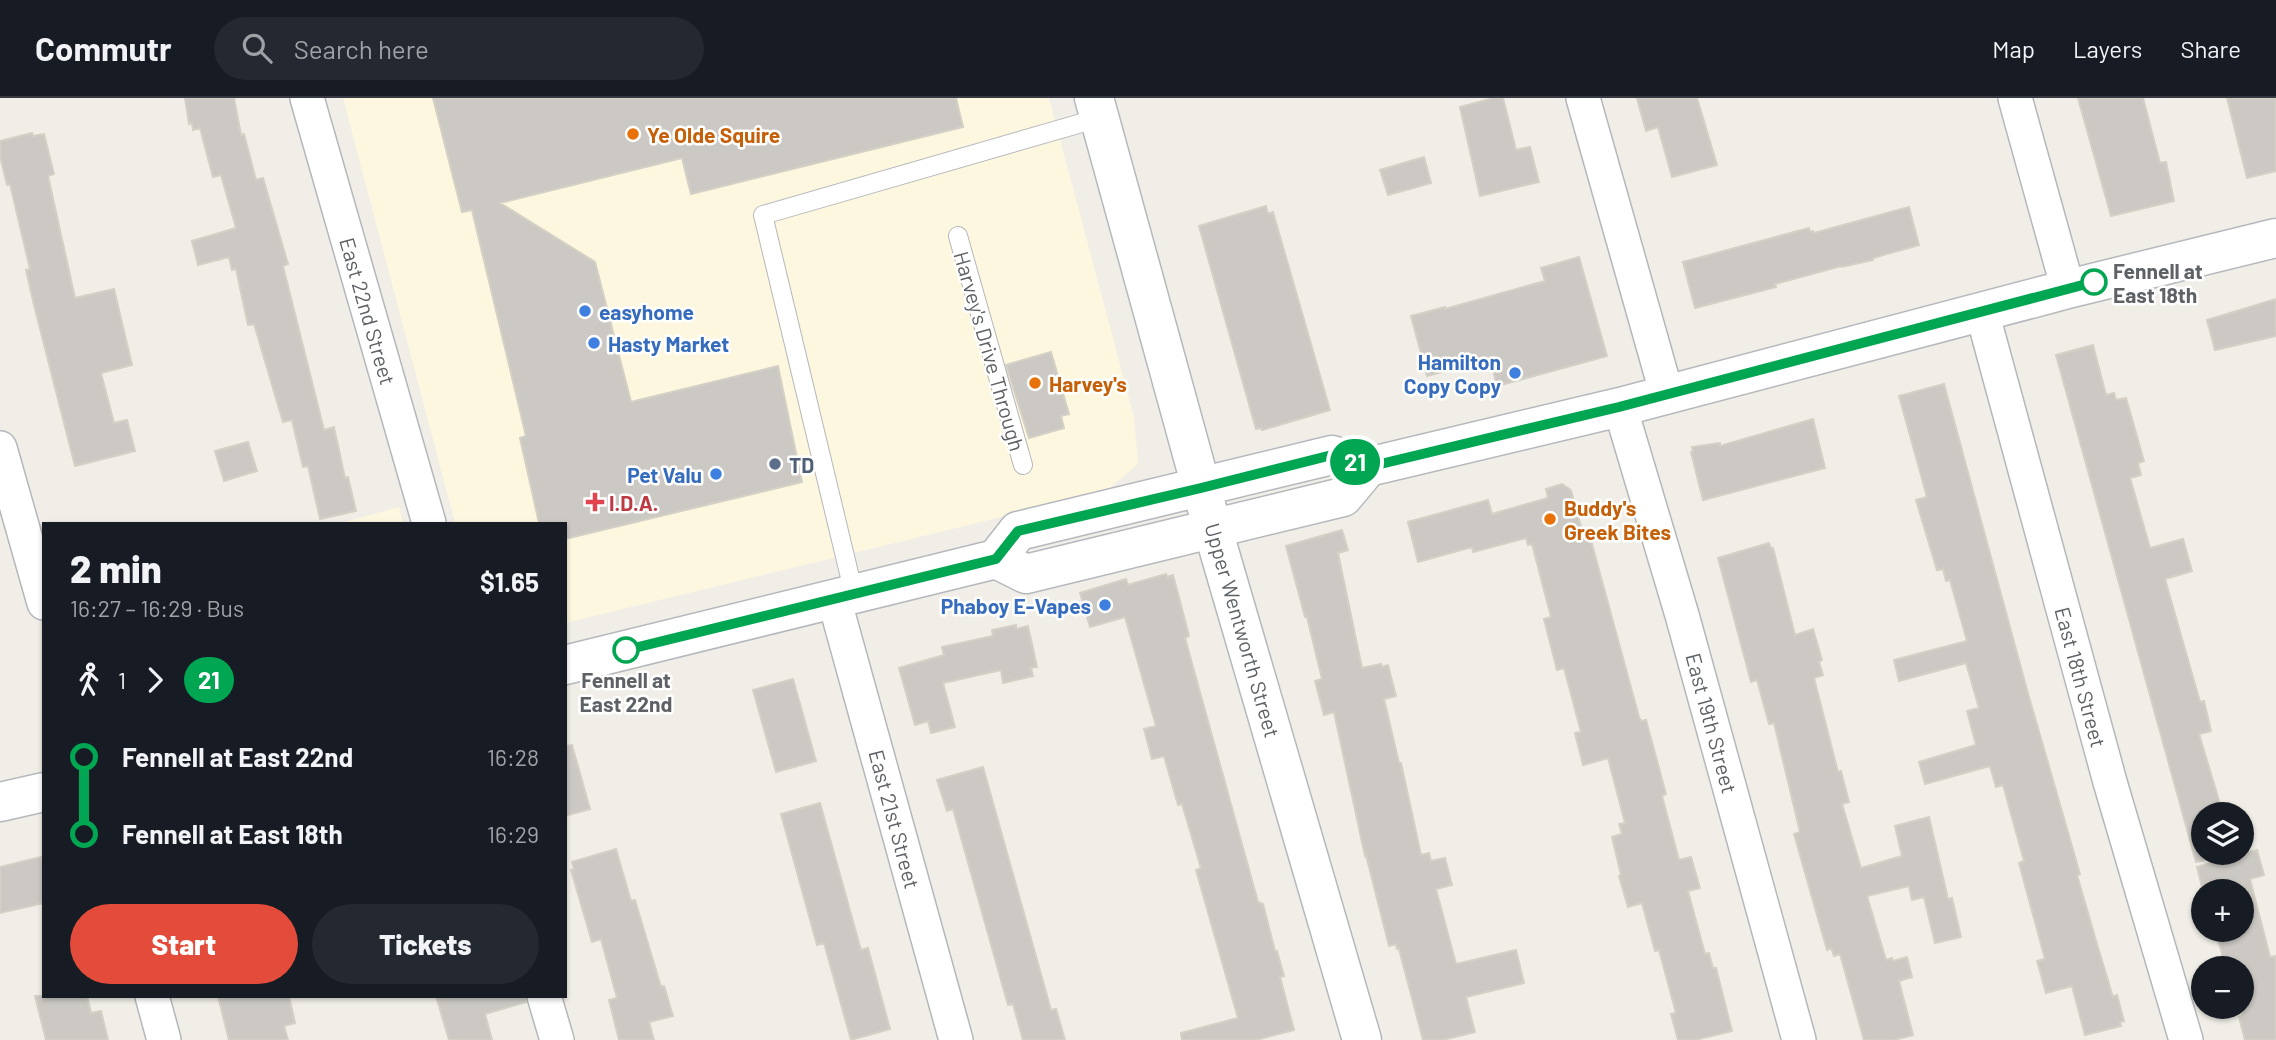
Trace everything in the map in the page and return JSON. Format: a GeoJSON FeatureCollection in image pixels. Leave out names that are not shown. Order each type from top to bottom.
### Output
{"type":"FeatureCollection","features":[{"type":"Feature","properties":{"kind":"main road","name":"Upper Wentworth Street"},"geometry":{"type":"LineString","coordinates":[[1097,108],[1201,488],[1362,1040]]}},
{"type":"Feature","properties":{"kind":"main road"},"geometry":{"type":"LineString","coordinates":[[567,665],[996,559],[1018,531],[1332,455],[1368,467],[1667,395],[2068,289],[2276,238]]}},
{"type":"Feature","properties":{"kind":"main road"},"geometry":{"type":"LineString","coordinates":[[996,559],[1026,575],[1213,530],[1343,496],[1368,467]]}},
{"type":"Feature","properties":{"kind":"main road"},"geometry":{"type":"LineString","coordinates":[[0,802],[42,792]]}},
{"type":"Feature","properties":{"kind":"street","name":"East 22nd Street"},"geometry":{"type":"LineString","coordinates":[[307,98],[429,522]]}},
{"type":"Feature","properties":{"kind":"street"},"geometry":{"type":"LineString","coordinates":[[1583,98],[1667,395]]}},
{"type":"Feature","properties":{"kind":"street"},"geometry":{"type":"LineString","coordinates":[[2015,98],[2068,289]]}},
{"type":"Feature","properties":{"kind":"street","name":"East 18th Street"},"geometry":{"type":"LineString","coordinates":[[1982,312],[2110,782],[2186,1040]]}},
{"type":"Feature","properties":{"kind":"street","name":"East 19th Street"},"geometry":{"type":"LineString","coordinates":[[1619,407],[1682,615],[1799,1040]]}},
{"type":"Feature","properties":{"kind":"street"},"geometry":{"type":"LineString","coordinates":[[0,448],[42,596]]}},
{"type":"Feature","properties":{"kind":"street","name":"East 21st Street"},"geometry":{"type":"LineString","coordinates":[[844,596],[956,1040]]}},
{"type":"Feature","properties":{"kind":"street"},"geometry":{"type":"LineString","coordinates":[[153,998],[164,1040]]}},
{"type":"Feature","properties":{"kind":"street"},"geometry":{"type":"LineString","coordinates":[[545,998],[556,1040]]}},
{"type":"Feature","properties":{"kind":"lane"},"geometry":{"type":"LineString","coordinates":[[844,596],[763,215],[1097,108]]}},
{"type":"Feature","properties":{"kind":"lane","name":"Harvey's Drive Through"},"geometry":{"type":"LineString","coordinates":[[958,236],[1023,465]]}},
{"type":"Feature","properties":{"kind":"shaded area"},"geometry":{"type":"Polygon","coordinates":[[[343,98],[1049,98],[1134,417],[1138,464],[1105,492],[567,623],[567,522],[455,522],[343,98]]]}},
{"type":"Feature","properties":{"kind":"shaded area"},"geometry":{"type":"Polygon","coordinates":[[[399,507],[403,522],[345,522],[399,507]]]}},
{"type":"Feature","properties":{"kind":"building"},"geometry":{"type":"Polygon","coordinates":[[[185,98],[234,98],[241,135],[244,134],[256,180],[263,178],[288,264],[283,266],[324,430],[334,427],[345,478],[348,477],[356,511],[320,519],[308,466],[303,467],[292,420],[283,422],[254,324],[248,325],[236,269],[232,270],[229,257],[198,265],[192,241],[236,228],[221,175],[213,177],[200,128],[193,130],[192,123],[189,124],[185,98]]]}},
{"type":"Feature","properties":{"kind":"building"},"geometry":{"type":"Polygon","coordinates":[[[433,98],[956,98],[963,127],[691,194],[682,158],[500,203],[595,262],[631,402],[778,366],[802,482],[567,539],[567,522],[539,522],[520,438],[526,436],[472,210],[462,212],[433,98]]]}},
{"type":"Feature","properties":{"kind":"building"},"geometry":{"type":"Polygon","coordinates":[[[1503,98],[1516,150],[1530,147],[1539,182],[1480,196],[1460,107],[1503,98]]]}},
{"type":"Feature","properties":{"kind":"building"},"geometry":{"type":"Polygon","coordinates":[[[1637,98],[1697,98],[1717,165],[1672,177],[1658,127],[1646,131],[1637,98]]]}},
{"type":"Feature","properties":{"kind":"building"},"geometry":{"type":"Polygon","coordinates":[[[2078,98],[2143,98],[2160,163],[2166,162],[2174,201],[2111,216],[2078,98]]]}},
{"type":"Feature","properties":{"kind":"building"},"geometry":{"type":"Polygon","coordinates":[[[2227,98],[2276,98],[2276,171],[2247,178],[2227,98]]]}},
{"type":"Feature","properties":{"kind":"building"},"geometry":{"type":"Polygon","coordinates":[[[32,133],[33,136],[44,134],[54,174],[48,176],[75,298],[114,289],[132,365],[101,373],[114,423],[127,420],[135,451],[75,466],[34,305],[26,270],[30,269],[10,184],[7,185],[0,156],[0,141],[32,133]]]}},
{"type":"Feature","properties":{"kind":"building"},"geometry":{"type":"Polygon","coordinates":[[[1424,157],[1431,183],[1388,195],[1380,170],[1424,157]]]}},
{"type":"Feature","properties":{"kind":"building"},"geometry":{"type":"Polygon","coordinates":[[[1266,206],[1268,214],[1273,212],[1330,410],[1262,430],[1256,429],[1199,226],[1266,206]]]}},
{"type":"Feature","properties":{"kind":"building"},"geometry":{"type":"Polygon","coordinates":[[[1909,207],[1919,245],[1695,308],[1683,262],[1809,228],[1810,232],[1814,233],[1909,207]]]}},
{"type":"Feature","properties":{"kind":"building"},"geometry":{"type":"Polygon","coordinates":[[[1579,257],[1607,356],[1497,386],[1490,359],[1427,376],[1411,316],[1545,281],[1541,268],[1579,257]]]}},
{"type":"Feature","properties":{"kind":"building"},"geometry":{"type":"Polygon","coordinates":[[[2276,299],[2276,336],[2215,350],[2207,320],[2276,299]]]}},
{"type":"Feature","properties":{"kind":"building"},"geometry":{"type":"Polygon","coordinates":[[[2093,345],[2106,395],[2114,393],[2116,400],[2126,398],[2144,461],[2138,463],[2141,475],[2130,478],[2150,548],[2183,539],[2192,571],[2165,579],[2200,702],[2204,701],[2211,731],[2199,734],[2219,802],[2191,802],[2191,844],[2056,355],[2093,345]]]}},
{"type":"Feature","properties":{"kind":"building","name":"Harvey's"},"geometry":{"type":"Polygon","coordinates":[[[1051,352],[1069,414],[1061,416],[1064,428],[1029,438],[1006,365],[1051,352]]]}},
{"type":"Feature","properties":{"kind":"building"},"geometry":{"type":"Polygon","coordinates":[[[1944,384],[2080,874],[2077,875],[2113,997],[2117,995],[2124,1021],[2120,1022],[2121,1026],[2085,1035],[2072,986],[2046,993],[2037,961],[2045,959],[2019,863],[2024,861],[2003,785],[1996,787],[1990,766],[1925,784],[1919,762],[1976,745],[1967,711],[1979,708],[1966,663],[1899,681],[1894,660],[1967,641],[1950,580],[1946,581],[1943,569],[1937,570],[1916,500],[1927,497],[1899,396],[1944,384]]]}},
{"type":"Feature","properties":{"kind":"building"},"geometry":{"type":"Polygon","coordinates":[[[1813,419],[1825,468],[1703,500],[1692,447],[1720,443],[1720,446],[1813,419]]]}},
{"type":"Feature","properties":{"kind":"building"},"geometry":{"type":"Polygon","coordinates":[[[248,442],[257,471],[224,481],[215,451],[248,442]]]}},
{"type":"Feature","properties":{"kind":"building"},"geometry":{"type":"Polygon","coordinates":[[[1562,484],[1571,490],[1584,538],[1590,537],[1639,717],[1641,721],[1646,720],[1666,794],[1662,796],[1679,860],[1691,857],[1700,888],[1688,891],[1705,954],[1709,953],[1713,968],[1716,968],[1732,1031],[1695,1040],[1678,1040],[1671,1014],[1676,1013],[1659,950],[1655,951],[1642,903],[1628,907],[1619,876],[1621,875],[1612,837],[1622,834],[1619,824],[1625,823],[1608,758],[1583,765],[1575,733],[1581,732],[1564,668],[1557,670],[1544,619],[1551,617],[1532,544],[1528,545],[1526,538],[1473,552],[1472,547],[1418,562],[1408,522],[1488,500],[1492,514],[1548,498],[1546,489],[1562,484]]]}},
{"type":"Feature","properties":{"kind":"building"},"geometry":{"type":"Polygon","coordinates":[[[1342,530],[1348,550],[1338,553],[1362,668],[1388,665],[1396,696],[1384,699],[1421,855],[1429,853],[1431,861],[1445,858],[1452,885],[1436,889],[1456,964],[1516,950],[1524,983],[1466,997],[1475,1032],[1443,1040],[1423,1040],[1399,949],[1396,944],[1389,946],[1365,856],[1334,712],[1324,715],[1315,681],[1322,679],[1286,546],[1342,530]]]}},
{"type":"Feature","properties":{"kind":"building"},"geometry":{"type":"Polygon","coordinates":[[[1769,543],[1771,549],[1773,548],[1795,635],[1813,629],[1822,660],[1819,662],[1823,675],[1814,678],[1838,772],[1841,771],[1849,802],[1842,804],[1861,868],[1902,856],[1895,826],[1929,817],[1948,899],[1952,898],[1961,937],[1935,943],[1924,897],[1912,900],[1909,886],[1867,896],[1886,960],[1907,957],[1912,977],[1899,981],[1913,1035],[1894,1040],[1864,1040],[1840,954],[1834,956],[1831,948],[1827,950],[1794,834],[1800,832],[1774,723],[1769,724],[1757,680],[1751,682],[1718,558],[1769,543]]]}},
{"type":"Feature","properties":{"kind":"building"},"geometry":{"type":"Polygon","coordinates":[[[1166,574],[1167,577],[1173,575],[1189,636],[1185,638],[1258,902],[1263,904],[1284,976],[1280,977],[1294,1030],[1256,1040],[1182,1040],[1181,1033],[1238,1018],[1196,870],[1201,868],[1182,804],[1178,805],[1164,756],[1152,759],[1144,729],[1156,726],[1125,617],[1090,627],[1080,593],[1126,579],[1128,585],[1166,574]]]}},
{"type":"Feature","properties":{"kind":"building"},"geometry":{"type":"Polygon","coordinates":[[[1016,625],[1016,629],[1028,626],[1037,667],[1031,668],[1033,676],[1003,683],[1001,670],[943,683],[955,727],[931,733],[928,721],[915,725],[899,668],[944,655],[942,647],[993,636],[992,630],[1016,625]]]}},
{"type":"Feature","properties":{"kind":"building"},"geometry":{"type":"Polygon","coordinates":[[[793,679],[816,761],[776,772],[753,690],[793,679]]]}},
{"type":"Feature","properties":{"kind":"building"},"geometry":{"type":"Polygon","coordinates":[[[572,745],[590,809],[567,815],[567,746],[572,745]]]}},
{"type":"Feature","properties":{"kind":"building"},"geometry":{"type":"Polygon","coordinates":[[[983,767],[1051,1010],[1056,1009],[1065,1040],[1023,1040],[1013,1004],[1008,1005],[953,809],[947,811],[937,780],[983,767]]]}},
{"type":"Feature","properties":{"kind":"building"},"geometry":{"type":"Polygon","coordinates":[[[820,803],[861,950],[868,948],[890,1029],[851,1040],[824,943],[817,945],[781,814],[820,803]]]}},
{"type":"Feature","properties":{"kind":"building"},"geometry":{"type":"Polygon","coordinates":[[[616,849],[631,901],[635,900],[661,987],[664,986],[673,1016],[649,1022],[654,1040],[619,1040],[609,1000],[617,998],[601,939],[592,942],[571,870],[574,869],[572,862],[616,849]]]}},
{"type":"Feature","properties":{"kind":"building"},"geometry":{"type":"Polygon","coordinates":[[[2257,850],[2264,875],[2250,879],[2200,879],[2197,867],[2204,865],[2254,865],[2254,851],[2257,850]]]}},
{"type":"Feature","properties":{"kind":"building"},"geometry":{"type":"Polygon","coordinates":[[[41,857],[42,903],[0,913],[0,867],[41,857]]]}},
{"type":"Feature","properties":{"kind":"building"},"geometry":{"type":"Polygon","coordinates":[[[2254,895],[2270,957],[2276,956],[2276,1040],[2245,1040],[2240,1019],[2254,1019],[2254,956],[2223,956],[2219,942],[2254,942],[2254,895]]]}},
{"type":"Feature","properties":{"kind":"building"},"geometry":{"type":"Polygon","coordinates":[[[35,996],[87,998],[91,1013],[101,1011],[108,1040],[46,1040],[35,996]]]}},
{"type":"Feature","properties":{"kind":"building"},"geometry":{"type":"Polygon","coordinates":[[[218,998],[289,998],[295,1023],[284,1026],[288,1040],[229,1040],[218,998]]]}},
{"type":"Feature","properties":{"kind":"building"},"geometry":{"type":"Polygon","coordinates":[[[437,998],[525,998],[526,1002],[485,1014],[492,1040],[449,1040],[437,998]]]}},
{"type":"Feature","properties":{"kind":"bus line","name":"21"},"geometry":{"type":"LineString","coordinates":[[626,650],[996,559],[1018,531],[1332,455],[1368,467],[1619,407],[2094,282]]}},
{"type":"Feature","properties":{"kind":"place","name":"Ye Olde Squire"},"geometry":{"type":"Point","coordinates":[633,134]}},
{"type":"Feature","properties":{"kind":"place","name":"Fennell at East 18th"},"geometry":{"type":"Point","coordinates":[2094,282]}},
{"type":"Feature","properties":{"kind":"place","name":"easyhome"},"geometry":{"type":"Point","coordinates":[585,311]}},
{"type":"Feature","properties":{"kind":"place","name":"Hasty Market"},"geometry":{"type":"Point","coordinates":[594,343]}},
{"type":"Feature","properties":{"kind":"place","name":"Hamilton Copy Copy"},"geometry":{"type":"Point","coordinates":[1515,373]}},
{"type":"Feature","properties":{"kind":"place","name":"Harvey's"},"geometry":{"type":"Point","coordinates":[1035,383]}},
{"type":"Feature","properties":{"kind":"place","name":"TD"},"geometry":{"type":"Point","coordinates":[775,464]}},
{"type":"Feature","properties":{"kind":"place","name":"Pet Valu"},"geometry":{"type":"Point","coordinates":[716,474]}},
{"type":"Feature","properties":{"kind":"place","name":"I.D.A."},"geometry":{"type":"Point","coordinates":[595,502]}},
{"type":"Feature","properties":{"kind":"place","name":"Buddy's Greek Bites"},"geometry":{"type":"Point","coordinates":[1550,519]}},
{"type":"Feature","properties":{"kind":"place","name":"Phaboy E-Vapes"},"geometry":{"type":"Point","coordinates":[1105,605]}},
{"type":"Feature","properties":{"kind":"place","name":"Fennell at East 22nd"},"geometry":{"type":"Point","coordinates":[626,650]}}]}
